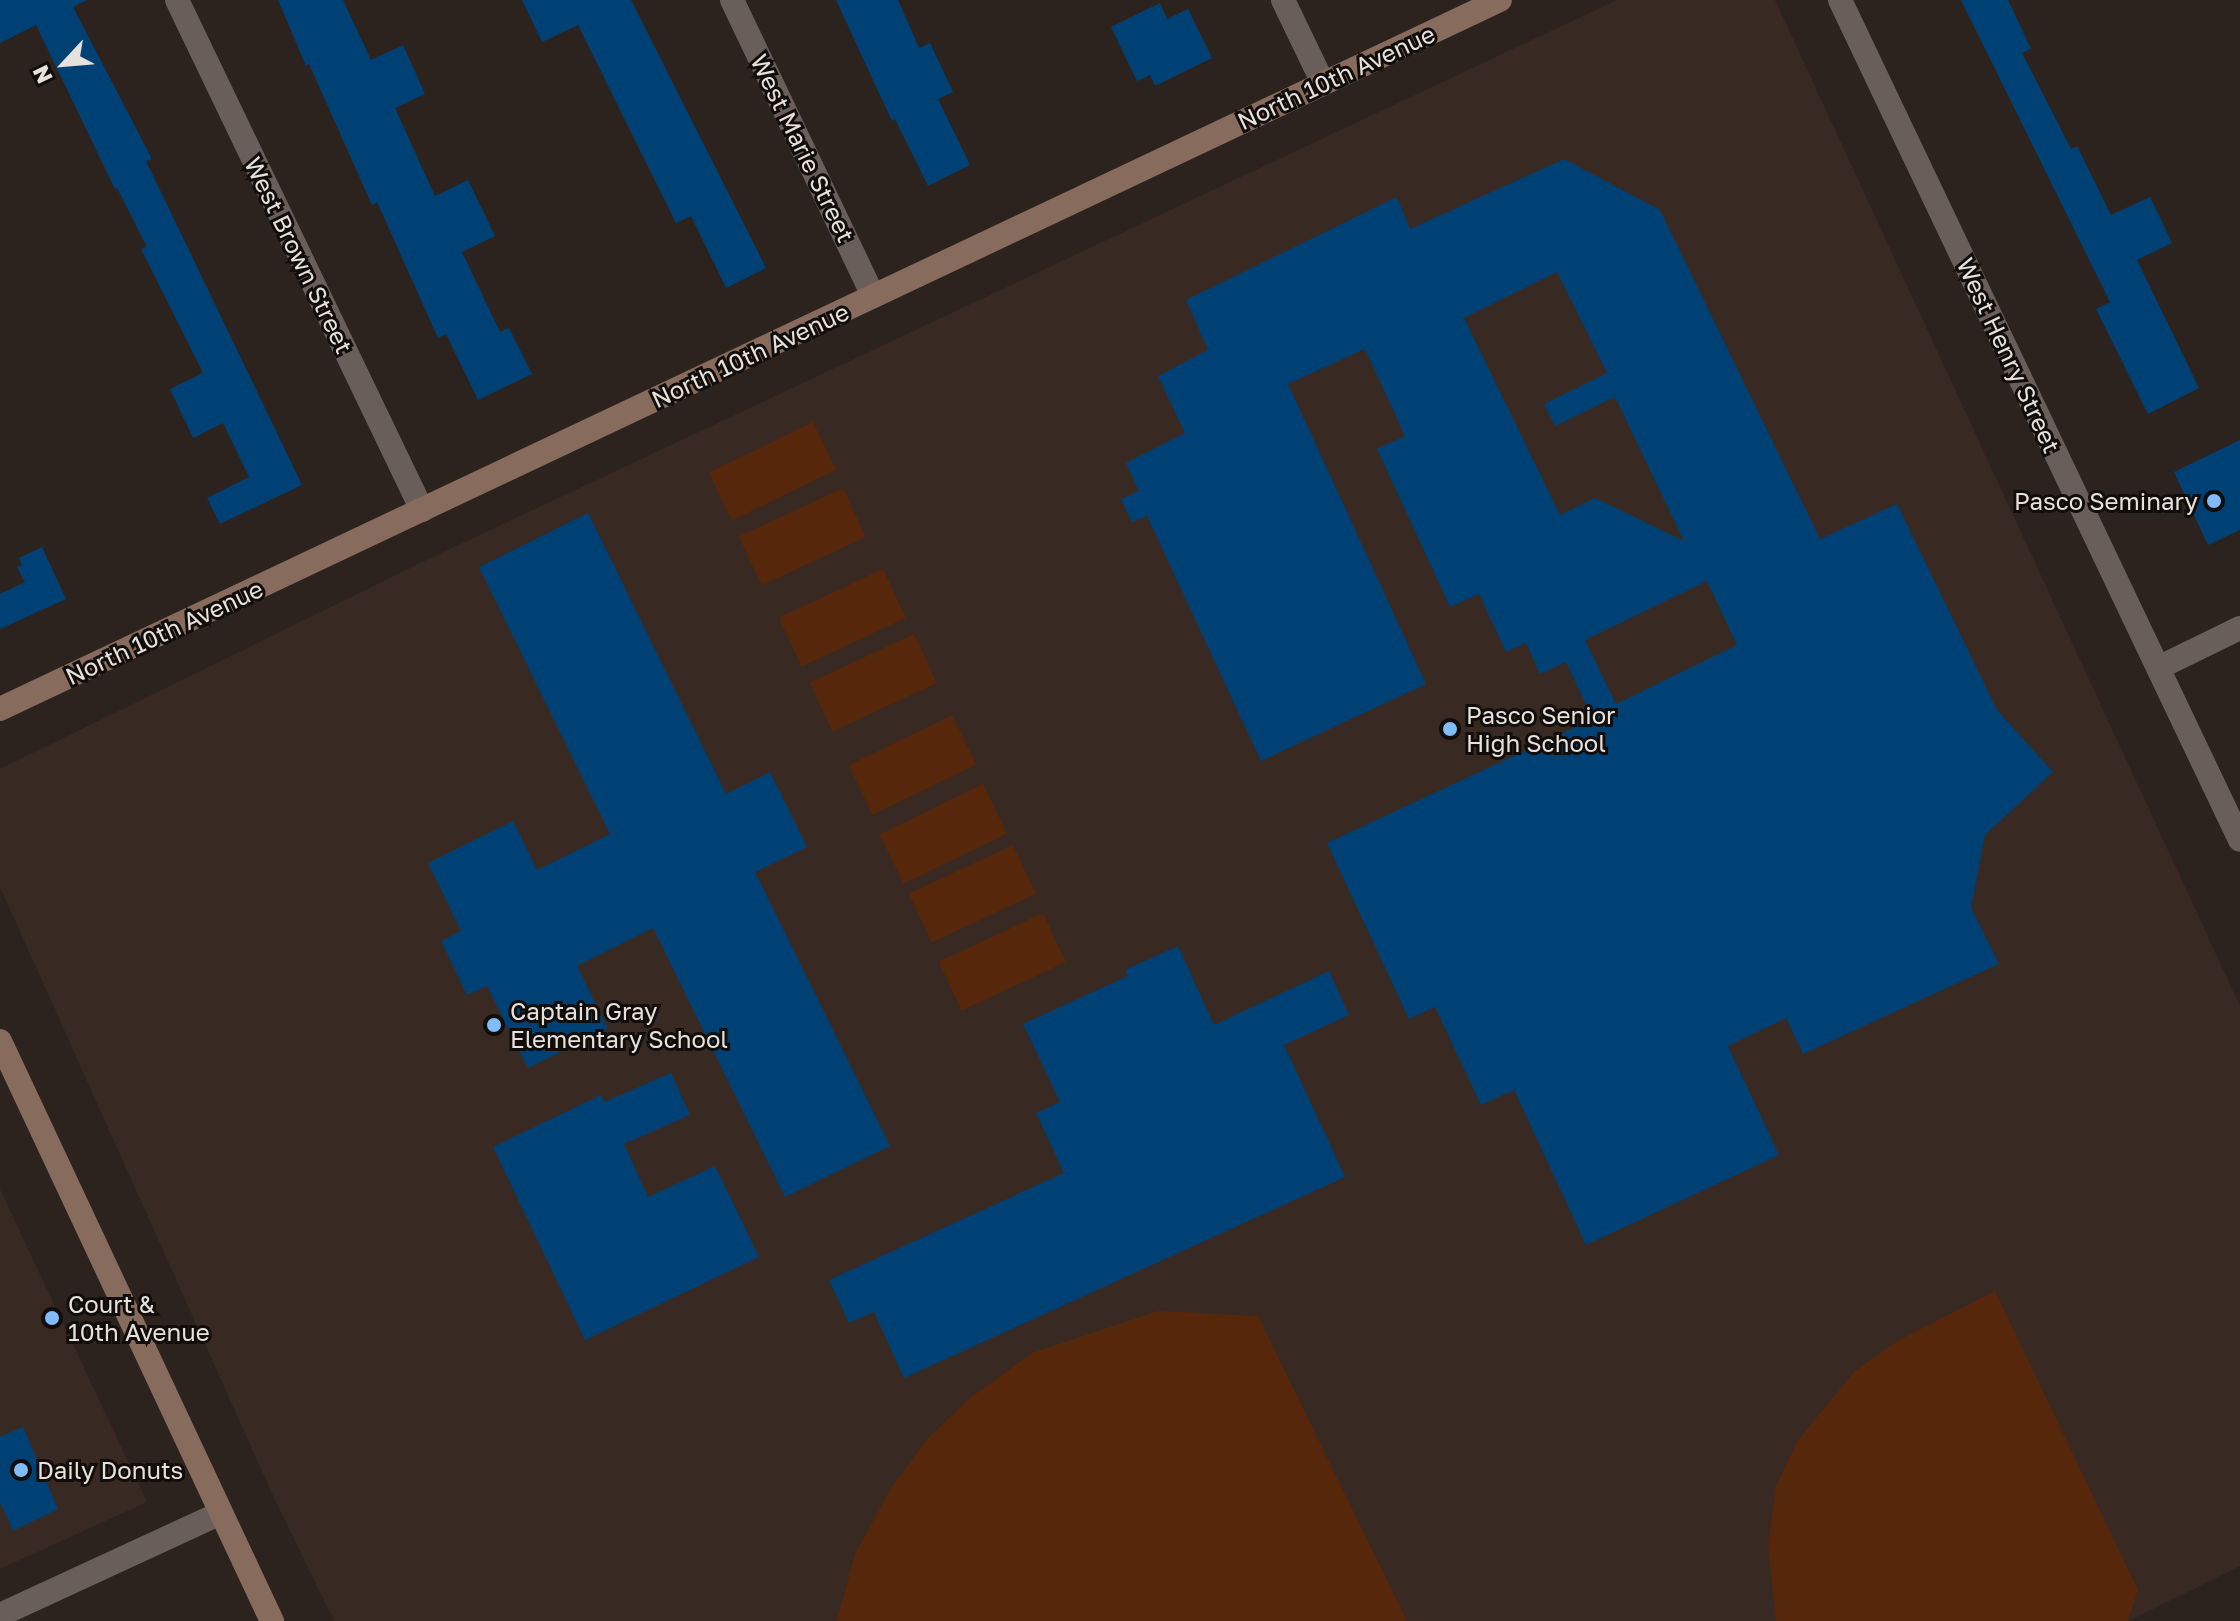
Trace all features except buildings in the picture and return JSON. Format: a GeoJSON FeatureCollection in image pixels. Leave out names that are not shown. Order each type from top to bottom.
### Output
{"type":"FeatureCollection","features":[{"type":"Feature","properties":{"kind":"street","name":"West Brown Street"},"geometry":{"type":"LineString","coordinates":[[177,0],[422,510]]}},
{"type":"Feature","properties":{"kind":"street","name":"West Marie Street"},"geometry":{"type":"LineString","coordinates":[[732,0],[873,296]]}},
{"type":"Feature","properties":{"kind":"street"},"geometry":{"type":"LineString","coordinates":[[1283,0],[1323,83]]}},
{"type":"Feature","properties":{"kind":"street","name":"North 10th Avenue"},"geometry":{"type":"LineString","coordinates":[[0,709],[1500,0]]}},
{"type":"Feature","properties":{"kind":"street","name":"West Henry Street"},"geometry":{"type":"LineString","coordinates":[[1840,0],[2240,840]]}},
{"type":"Feature","properties":{"kind":"street"},"geometry":{"type":"LineString","coordinates":[[2158,668],[2240,628]]}},
{"type":"Feature","properties":{"kind":"street"},"geometry":{"type":"LineString","coordinates":[[0,1041],[272,1621]]}},
{"type":"Feature","properties":{"kind":"street"},"geometry":{"type":"LineString","coordinates":[[0,1615],[221,1513]]}},
{"type":"Feature","properties":{"kind":"shaded area","name":"Pasco Senior High School"},"geometry":{"type":"Polygon","coordinates":[[[1617,0],[1775,0],[2240,1006],[2240,1566],[2129,1621],[334,1621],[275,1500],[0,887],[0,769],[437,555],[1617,0]]]}},
{"type":"Feature","properties":{"kind":"shaded area"},"geometry":{"type":"Polygon","coordinates":[[[813,422],[836,470],[732,520],[709,473],[813,422]]]}},
{"type":"Feature","properties":{"kind":"shaded area"},"geometry":{"type":"Polygon","coordinates":[[[843,488],[866,537],[762,586],[739,537],[843,488]]]}},
{"type":"Feature","properties":{"kind":"shaded area"},"geometry":{"type":"Polygon","coordinates":[[[883,569],[906,618],[802,667],[779,618],[883,569]]]}},
{"type":"Feature","properties":{"kind":"shaded area"},"geometry":{"type":"Polygon","coordinates":[[[914,634],[937,683],[833,732],[810,683],[914,634]]]}},
{"type":"Feature","properties":{"kind":"shaded area"},"geometry":{"type":"Polygon","coordinates":[[[952,715],[976,764],[873,815],[849,765],[952,715]]]}},
{"type":"Feature","properties":{"kind":"shaded area"},"geometry":{"type":"Polygon","coordinates":[[[983,784],[1007,833],[904,884],[880,834],[983,784]]]}},
{"type":"Feature","properties":{"kind":"shaded area"},"geometry":{"type":"Polygon","coordinates":[[[1013,845],[1036,894],[932,943],[909,894],[1013,845]]]}},
{"type":"Feature","properties":{"kind":"shaded area"},"geometry":{"type":"Polygon","coordinates":[[[1043,913],[1066,962],[962,1011],[939,962],[1043,913]]]}},
{"type":"Feature","properties":{"kind":"shaded area"},"geometry":{"type":"Polygon","coordinates":[[[0,1189],[147,1502],[0,1569],[0,1189]]]}},
{"type":"Feature","properties":{"kind":"shaded area"},"geometry":{"type":"Polygon","coordinates":[[[1995,1291],[2138,1590],[2128,1621],[1776,1621],[1768,1545],[1776,1486],[1798,1440],[1854,1372],[1897,1341],[1995,1291]]]}},
{"type":"Feature","properties":{"kind":"shaded area"},"geometry":{"type":"Polygon","coordinates":[[[1158,1311],[1258,1316],[1407,1621],[837,1621],[855,1554],[890,1490],[928,1438],[970,1398],[1032,1353],[1158,1311]]]}},
{"type":"Feature","properties":{"kind":"place","name":"Pasco Seminary"},"geometry":{"type":"Point","coordinates":[2214,501]}},
{"type":"Feature","properties":{"kind":"place","name":"Pasco Senior High School"},"geometry":{"type":"Point","coordinates":[1450,729]}},
{"type":"Feature","properties":{"kind":"place","name":"Captain Gray Elementary School"},"geometry":{"type":"Point","coordinates":[494,1025]}},
{"type":"Feature","properties":{"kind":"place","name":"Court & 10th Avenue"},"geometry":{"type":"Point","coordinates":[52,1318]}},
{"type":"Feature","properties":{"kind":"place","name":"Daily Donuts"},"geometry":{"type":"Point","coordinates":[21,1470]}}]}
